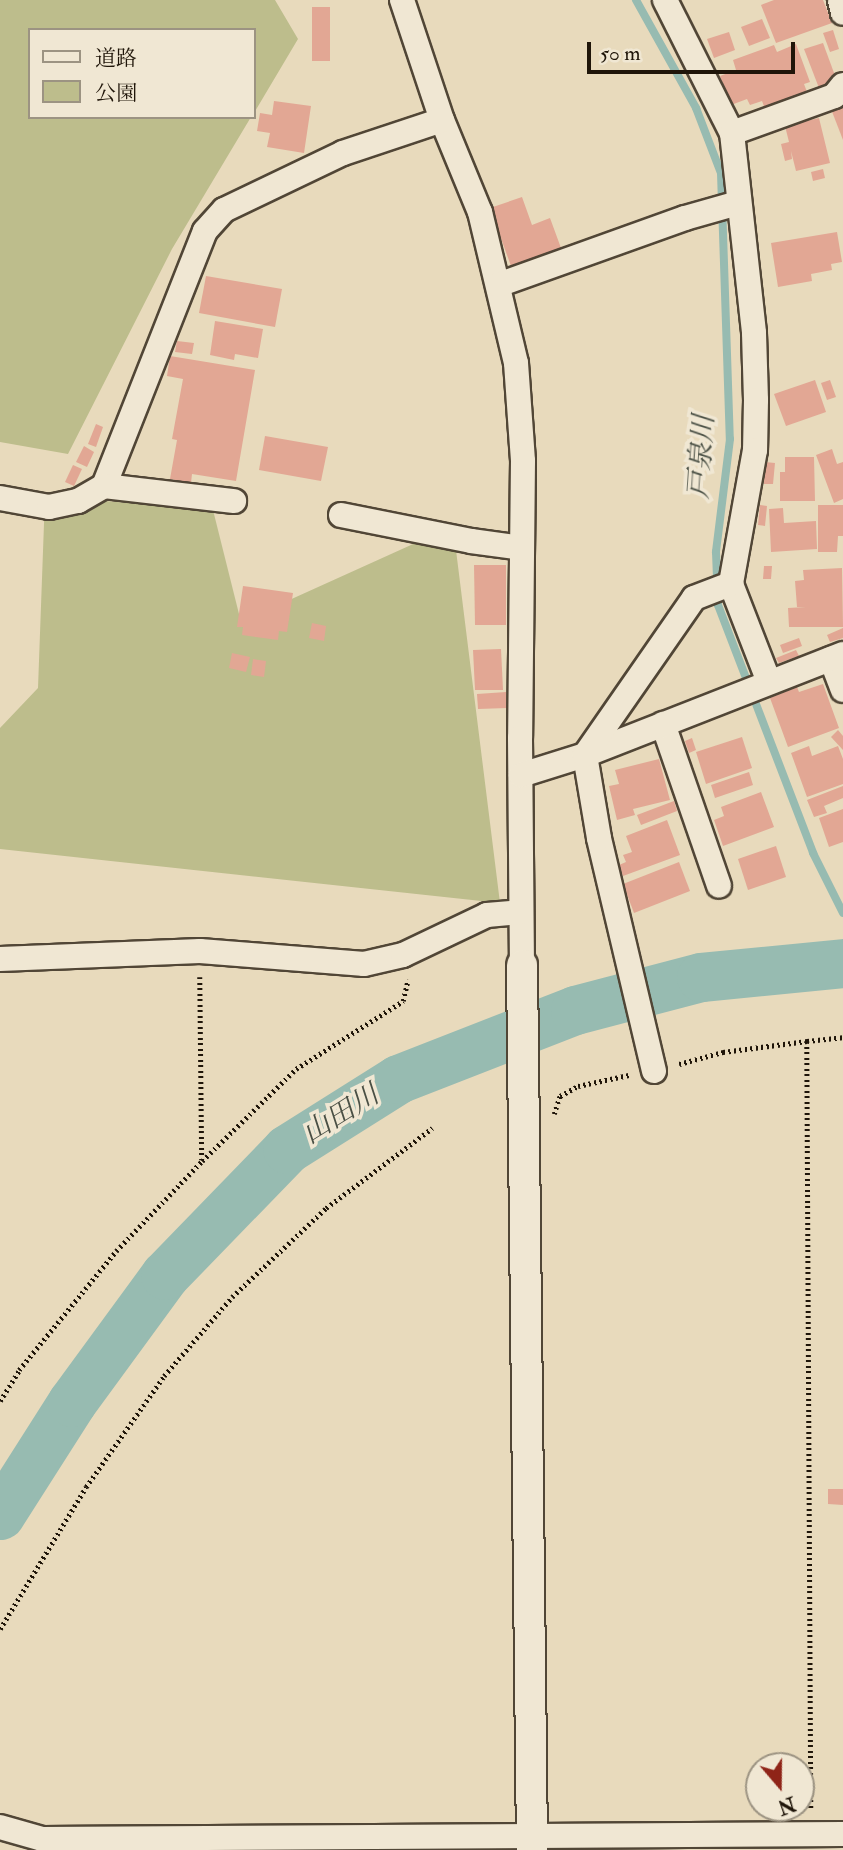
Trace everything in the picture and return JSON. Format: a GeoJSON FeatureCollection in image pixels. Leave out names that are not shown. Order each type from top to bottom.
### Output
{"type":"FeatureCollection","features":[{"type":"Feature","properties":{"kind":"street"},"geometry":{"type":"LineString","coordinates":[[401,0],[442,120],[480,212],[516,363],[523,461],[520,912],[531,1842]]}},
{"type":"Feature","properties":{"kind":"street"},"geometry":{"type":"LineString","coordinates":[[665,0],[732,132],[754,333],[756,413],[755,450],[727,585],[753,689]]}},
{"type":"Feature","properties":{"kind":"street"},"geometry":{"type":"LineString","coordinates":[[840,0],[843,13]]}},
{"type":"Feature","properties":{"kind":"street"},"geometry":{"type":"LineString","coordinates":[[732,132],[834,96],[843,85]]}},
{"type":"Feature","properties":{"kind":"street"},"geometry":{"type":"LineString","coordinates":[[104,486],[205,232],[224,210],[343,153],[442,120]]}},
{"type":"Feature","properties":{"kind":"street"},"geometry":{"type":"LineString","coordinates":[[498,285],[685,218],[738,203]]}},
{"type":"Feature","properties":{"kind":"street"},"geometry":{"type":"LineString","coordinates":[[0,498],[49,507],[78,501],[104,486],[234,501]]}},
{"type":"Feature","properties":{"kind":"street"},"geometry":{"type":"LineString","coordinates":[[341,515],[471,541],[522,548]]}},
{"type":"Feature","properties":{"kind":"street"},"geometry":{"type":"LineString","coordinates":[[654,1070],[598,838],[585,755],[694,598],[727,585]]}},
{"type":"Feature","properties":{"kind":"street"},"geometry":{"type":"LineString","coordinates":[[521,775],[585,755],[837,656],[843,690]]}},
{"type":"Feature","properties":{"kind":"street"},"geometry":{"type":"LineString","coordinates":[[663,724],[719,886]]}},
{"type":"Feature","properties":{"kind":"street"},"geometry":{"type":"LineString","coordinates":[[0,959],[200,951],[364,964],[403,955],[487,915],[520,912]]}},
{"type":"Feature","properties":{"kind":"street"},"geometry":{"type":"LineString","coordinates":[[1,1832],[42,1839],[531,1842],[811,1842],[843,1834]]}},
{"type":"Feature","properties":{"kind":"path"},"geometry":{"type":"LineString","coordinates":[[200,951],[202,1161]]}},
{"type":"Feature","properties":{"kind":"path"},"geometry":{"type":"LineString","coordinates":[[0,1401],[19,1370],[116,1251],[202,1161],[296,1069],[403,1002],[409,986],[403,955]]}},
{"type":"Feature","properties":{"kind":"path"},"geometry":{"type":"LineString","coordinates":[[552,1118],[559,1096],[578,1086],[723,1052],[843,1037]]}},
{"type":"Feature","properties":{"kind":"path"},"geometry":{"type":"LineString","coordinates":[[807,1041],[811,1842]]}},
{"type":"Feature","properties":{"kind":"path"},"geometry":{"type":"LineString","coordinates":[[0,1629],[86,1488],[164,1376],[232,1297],[326,1208],[432,1128]]}},
{"type":"Feature","properties":{"kind":"green space"},"geometry":{"type":"Polygon","coordinates":[[[0,0],[275,0],[298,39],[256,110],[256,28],[28,28],[28,119],[250,119],[172,249],[68,454],[0,442],[0,0]]]}},
{"type":"Feature","properties":{"kind":"green space"},"geometry":{"type":"Polygon","coordinates":[[[45,496],[213,510],[241,622],[453,526],[500,903],[0,849],[0,728],[38,688],[45,496]]]}},
{"type":"Feature","properties":{"kind":"building"},"geometry":{"type":"Polygon","coordinates":[[[774,0],[823,0],[832,23],[776,43],[761,5],[774,0]]]}},
{"type":"Feature","properties":{"kind":"building"},"geometry":{"type":"Polygon","coordinates":[[[312,7],[330,7],[330,61],[312,61],[312,7]]]}},
{"type":"Feature","properties":{"kind":"building"},"geometry":{"type":"Polygon","coordinates":[[[762,19],[770,38],[749,46],[741,27],[762,19]]]}},
{"type":"Feature","properties":{"kind":"building"},"geometry":{"type":"Polygon","coordinates":[[[833,30],[839,49],[830,52],[823,33],[833,30]]]}},
{"type":"Feature","properties":{"kind":"building"},"geometry":{"type":"Polygon","coordinates":[[[729,32],[735,50],[714,58],[707,39],[729,32]]]}},
{"type":"Feature","properties":{"kind":"building"},"geometry":{"type":"Polygon","coordinates":[[[823,43],[837,81],[819,88],[804,49],[823,43]]]}},
{"type":"Feature","properties":{"kind":"building"},"geometry":{"type":"Polygon","coordinates":[[[796,44],[810,82],[804,84],[807,92],[765,109],[762,101],[750,105],[747,99],[731,105],[720,76],[736,70],[733,60],[774,45],[777,52],[796,44]]]}},
{"type":"Feature","properties":{"kind":"building"},"geometry":{"type":"Polygon","coordinates":[[[274,101],[311,106],[304,153],[267,147],[270,133],[257,131],[260,113],[272,115],[274,101]]]}},
{"type":"Feature","properties":{"kind":"building"},"geometry":{"type":"Polygon","coordinates":[[[843,105],[843,140],[831,109],[843,105]]]}},
{"type":"Feature","properties":{"kind":"building"},"geometry":{"type":"Polygon","coordinates":[[[819,118],[830,163],[796,171],[791,151],[792,159],[785,161],[781,144],[789,142],[785,126],[819,118]]]}},
{"type":"Feature","properties":{"kind":"building"},"geometry":{"type":"Polygon","coordinates":[[[823,169],[825,178],[813,181],[811,172],[823,169]]]}},
{"type":"Feature","properties":{"kind":"building"},"geometry":{"type":"Polygon","coordinates":[[[522,197],[532,225],[550,218],[561,248],[511,266],[490,208],[522,197]]]}},
{"type":"Feature","properties":{"kind":"building"},"geometry":{"type":"Polygon","coordinates":[[[837,232],[842,262],[831,264],[832,270],[811,274],[812,281],[778,287],[771,243],[837,232]]]}},
{"type":"Feature","properties":{"kind":"building"},"geometry":{"type":"Polygon","coordinates":[[[206,276],[282,289],[275,327],[199,313],[206,276]]]}},
{"type":"Feature","properties":{"kind":"building"},"geometry":{"type":"Polygon","coordinates":[[[215,321],[263,329],[258,358],[235,354],[234,360],[210,355],[215,321]]]}},
{"type":"Feature","properties":{"kind":"building"},"geometry":{"type":"Polygon","coordinates":[[[177,341],[194,343],[192,354],[175,352],[177,341]]]}},
{"type":"Feature","properties":{"kind":"building"},"geometry":{"type":"Polygon","coordinates":[[[170,356],[255,370],[236,481],[192,474],[191,483],[170,479],[177,440],[172,439],[183,379],[167,376],[170,356]]]}},
{"type":"Feature","properties":{"kind":"building"},"geometry":{"type":"Polygon","coordinates":[[[815,380],[826,412],[786,426],[774,394],[815,380]]]}},
{"type":"Feature","properties":{"kind":"building"},"geometry":{"type":"Polygon","coordinates":[[[830,380],[836,397],[827,400],[821,383],[830,380]]]}},
{"type":"Feature","properties":{"kind":"building"},"geometry":{"type":"Polygon","coordinates":[[[96,424],[103,427],[96,447],[88,444],[96,424]]]}},
{"type":"Feature","properties":{"kind":"building"},"geometry":{"type":"Polygon","coordinates":[[[265,436],[328,447],[321,481],[259,470],[265,436]]]}},
{"type":"Feature","properties":{"kind":"building"},"geometry":{"type":"Polygon","coordinates":[[[84,446],[94,452],[87,467],[76,462],[84,446]]]}},
{"type":"Feature","properties":{"kind":"building"},"geometry":{"type":"Polygon","coordinates":[[[832,449],[837,464],[843,462],[843,499],[834,503],[816,455],[832,449]]]}},
{"type":"Feature","properties":{"kind":"building"},"geometry":{"type":"Polygon","coordinates":[[[785,457],[814,457],[815,501],[780,501],[780,472],[785,472],[785,457]]]}},
{"type":"Feature","properties":{"kind":"building"},"geometry":{"type":"Polygon","coordinates":[[[765,462],[775,463],[773,484],[764,484],[765,462]]]}},
{"type":"Feature","properties":{"kind":"building"},"geometry":{"type":"Polygon","coordinates":[[[73,465],[82,469],[74,486],[65,482],[73,465]]]}},
{"type":"Feature","properties":{"kind":"building"},"geometry":{"type":"Polygon","coordinates":[[[760,505],[767,506],[765,526],[758,525],[760,505]]]}},
{"type":"Feature","properties":{"kind":"building"},"geometry":{"type":"Polygon","coordinates":[[[818,505],[843,505],[843,536],[838,536],[837,552],[818,552],[818,505]]]}},
{"type":"Feature","properties":{"kind":"building"},"geometry":{"type":"Polygon","coordinates":[[[783,508],[784,523],[816,521],[817,549],[771,552],[769,509],[783,508]]]}},
{"type":"Feature","properties":{"kind":"building"},"geometry":{"type":"Polygon","coordinates":[[[474,565],[506,565],[506,625],[475,625],[474,565]]]}},
{"type":"Feature","properties":{"kind":"building"},"geometry":{"type":"Polygon","coordinates":[[[764,566],[772,566],[771,579],[763,579],[764,566]]]}},
{"type":"Feature","properties":{"kind":"building"},"geometry":{"type":"Polygon","coordinates":[[[842,568],[843,627],[789,627],[788,608],[806,607],[797,607],[795,581],[804,580],[803,570],[842,568]]]}},
{"type":"Feature","properties":{"kind":"building"},"geometry":{"type":"Polygon","coordinates":[[[243,586],[293,593],[287,632],[279,631],[278,640],[242,635],[243,627],[237,627],[243,586]]]}},
{"type":"Feature","properties":{"kind":"building"},"geometry":{"type":"Polygon","coordinates":[[[312,623],[326,626],[324,641],[309,638],[312,623]]]}},
{"type":"Feature","properties":{"kind":"building"},"geometry":{"type":"Polygon","coordinates":[[[843,628],[843,638],[830,642],[827,635],[843,628]]]}},
{"type":"Feature","properties":{"kind":"building"},"geometry":{"type":"Polygon","coordinates":[[[799,638],[802,646],[783,653],[780,645],[799,638]]]}},
{"type":"Feature","properties":{"kind":"building"},"geometry":{"type":"Polygon","coordinates":[[[501,649],[503,690],[475,690],[473,650],[501,649]]]}},
{"type":"Feature","properties":{"kind":"building"},"geometry":{"type":"Polygon","coordinates":[[[796,650],[799,656],[779,663],[776,658],[796,650]]]}},
{"type":"Feature","properties":{"kind":"building"},"geometry":{"type":"Polygon","coordinates":[[[232,653],[250,657],[246,672],[229,668],[232,653]]]}},
{"type":"Feature","properties":{"kind":"building"},"geometry":{"type":"Polygon","coordinates":[[[253,659],[266,661],[264,677],[251,675],[253,659]]]}},
{"type":"Feature","properties":{"kind":"building"},"geometry":{"type":"Polygon","coordinates":[[[823,684],[839,728],[788,747],[770,698],[797,687],[799,692],[823,684]]]}},
{"type":"Feature","properties":{"kind":"building"},"geometry":{"type":"Polygon","coordinates":[[[506,692],[507,708],[478,709],[477,694],[506,692]]]}},
{"type":"Feature","properties":{"kind":"building"},"geometry":{"type":"Polygon","coordinates":[[[838,730],[843,736],[843,750],[831,737],[838,730]]]}},
{"type":"Feature","properties":{"kind":"building"},"geometry":{"type":"Polygon","coordinates":[[[742,737],[752,768],[706,784],[696,752],[742,737]]]}},
{"type":"Feature","properties":{"kind":"building"},"geometry":{"type":"Polygon","coordinates":[[[692,738],[696,750],[689,753],[685,741],[692,738]]]}},
{"type":"Feature","properties":{"kind":"building"},"geometry":{"type":"Polygon","coordinates":[[[809,746],[812,756],[838,746],[843,759],[843,784],[807,797],[791,753],[809,746]]]}},
{"type":"Feature","properties":{"kind":"building"},"geometry":{"type":"Polygon","coordinates":[[[659,759],[670,800],[633,809],[635,815],[617,820],[609,786],[619,784],[615,770],[659,759]]]}},
{"type":"Feature","properties":{"kind":"building"},"geometry":{"type":"Polygon","coordinates":[[[749,772],[753,785],[715,798],[711,785],[749,772]]]}},
{"type":"Feature","properties":{"kind":"building"},"geometry":{"type":"Polygon","coordinates":[[[843,786],[843,798],[824,806],[827,813],[814,817],[807,800],[843,786]]]}},
{"type":"Feature","properties":{"kind":"building"},"geometry":{"type":"Polygon","coordinates":[[[761,792],[774,827],[723,846],[714,820],[724,816],[721,807],[761,792]]]}},
{"type":"Feature","properties":{"kind":"building"},"geometry":{"type":"Polygon","coordinates":[[[674,801],[677,811],[641,825],[637,815],[674,801]]]}},
{"type":"Feature","properties":{"kind":"building"},"geometry":{"type":"Polygon","coordinates":[[[843,809],[843,842],[829,847],[819,818],[843,809]]]}},
{"type":"Feature","properties":{"kind":"building"},"geometry":{"type":"Polygon","coordinates":[[[667,820],[680,855],[623,876],[619,865],[626,862],[623,855],[632,852],[626,836],[667,820]]]}},
{"type":"Feature","properties":{"kind":"building"},"geometry":{"type":"Polygon","coordinates":[[[776,846],[786,877],[748,890],[738,859],[776,846]]]}},
{"type":"Feature","properties":{"kind":"building"},"geometry":{"type":"Polygon","coordinates":[[[679,862],[690,891],[634,913],[623,884],[679,862]]]}},
{"type":"Feature","properties":{"kind":"building"},"geometry":{"type":"Polygon","coordinates":[[[828,1489],[843,1489],[843,1505],[828,1504],[828,1489]]]}},
{"type":"Feature","properties":{"kind":"waterway","name":"戸泉川"},"geometry":{"type":"LineString","coordinates":[[636,0],[696,108],[721,173],[730,439],[716,552],[718,605],[813,853],[843,913]]}},
{"type":"Feature","properties":{"kind":"waterway","name":"山田川"},"geometry":{"type":"LineString","coordinates":[[0,1515],[72,1402],[165,1275],[287,1149],[398,1079],[575,1010],[701,977],[843,963]]}}]}
